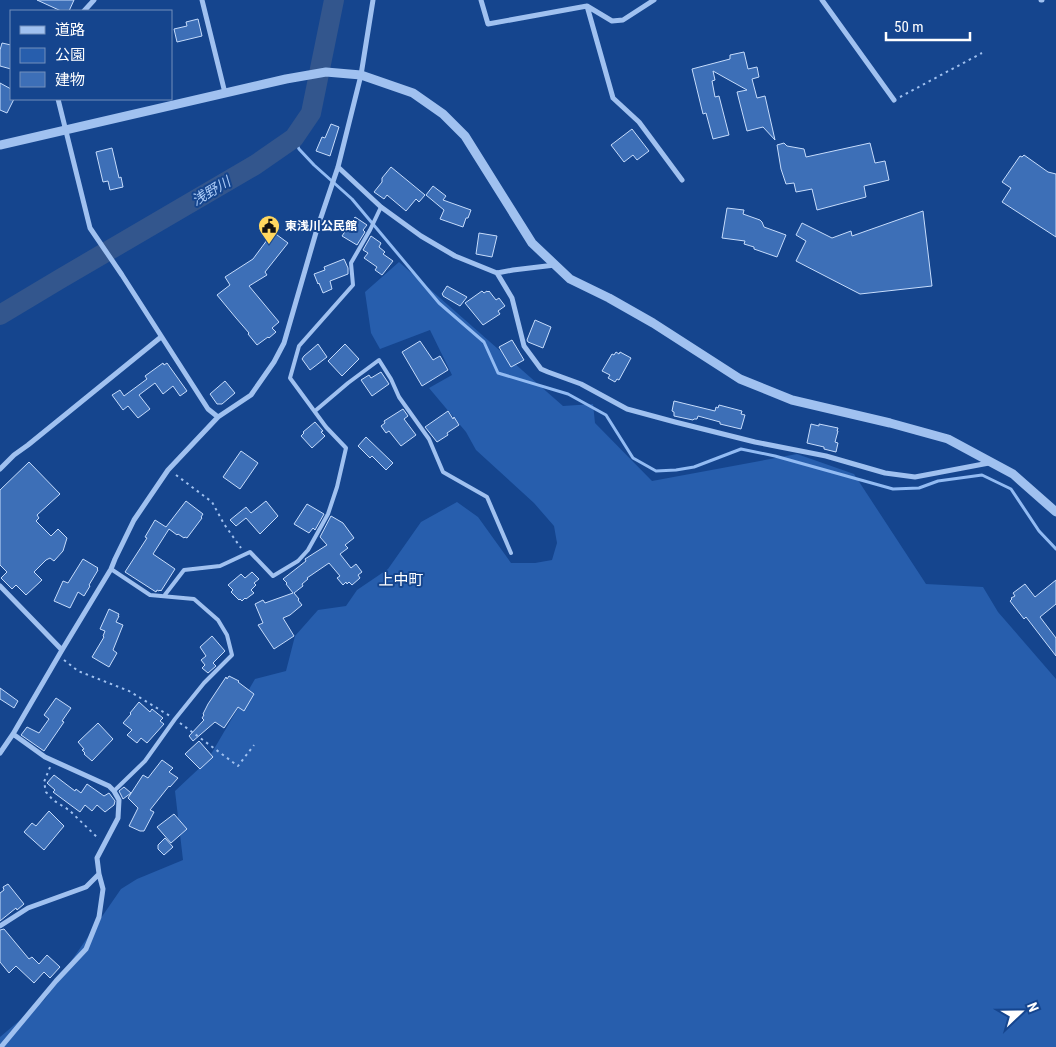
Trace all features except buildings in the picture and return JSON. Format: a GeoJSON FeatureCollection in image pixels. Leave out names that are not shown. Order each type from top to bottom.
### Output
{"type":"FeatureCollection","features":[{"type":"Feature","properties":{"kind":"street"},"geometry":{"type":"LineString","coordinates":[[85,10],[94,0]]}},
{"type":"Feature","properties":{"kind":"street"},"geometry":{"type":"LineString","coordinates":[[202,0],[225,93]]}},
{"type":"Feature","properties":{"kind":"street"},"geometry":{"type":"LineString","coordinates":[[0,753],[111,569],[134,520],[168,470],[218,417],[251,395],[274,362],[284,343],[317,229],[338,167],[361,75],[373,0]]}},
{"type":"Feature","properties":{"kind":"street"},"geometry":{"type":"LineString","coordinates":[[481,0],[488,24],[587,6],[612,21],[623,20],[654,0]]}},
{"type":"Feature","properties":{"kind":"street"},"geometry":{"type":"LineString","coordinates":[[822,0],[894,100]]}},
{"type":"Feature","properties":{"kind":"street"},"geometry":{"type":"LineString","coordinates":[[587,6],[613,98],[638,122],[682,180]]}},
{"type":"Feature","properties":{"kind":"street"},"geometry":{"type":"LineString","coordinates":[[0,145],[286,79],[326,72],[361,75],[413,93],[443,114],[465,136],[532,243],[570,279],[653,323],[740,379],[792,400],[948,439],[1013,474],[1056,512]]}},
{"type":"Feature","properties":{"kind":"street"},"geometry":{"type":"LineString","coordinates":[[58,100],[90,228],[208,408],[218,417]]}},
{"type":"Feature","properties":{"kind":"street"},"geometry":{"type":"LineString","coordinates":[[338,167],[381,207],[421,236],[455,256],[497,273],[555,265]]}},
{"type":"Feature","properties":{"kind":"street"},"geometry":{"type":"LineString","coordinates":[[497,273],[512,298],[524,346],[541,368],[581,384],[627,409],[755,442],[826,456],[885,473],[915,477],[992,462]]}},
{"type":"Feature","properties":{"kind":"street"},"geometry":{"type":"LineString","coordinates":[[0,469],[14,455],[28,446],[161,337]]}},
{"type":"Feature","properties":{"kind":"street"},"geometry":{"type":"LineString","coordinates":[[0,586],[60,652]]}},
{"type":"Feature","properties":{"kind":"street"},"geometry":{"type":"LineString","coordinates":[[1,1047],[86,949],[99,917],[102,889],[97,858],[118,818],[119,800],[114,791],[108,786],[45,757],[13,734]]}},
{"type":"Feature","properties":{"kind":"street"},"geometry":{"type":"LineString","coordinates":[[0,926],[28,908],[86,887],[99,874]]}},
{"type":"Feature","properties":{"kind":"lane"},"geometry":{"type":"LineString","coordinates":[[164,596],[184,570],[220,566],[250,552],[273,576],[298,561],[308,550],[328,514],[337,487],[346,448],[326,427],[290,378],[299,346],[353,285],[351,263],[381,207]]}},
{"type":"Feature","properties":{"kind":"lane"},"geometry":{"type":"LineString","coordinates":[[315,411],[379,360],[399,397],[429,439],[444,472],[487,497],[511,553]]}},
{"type":"Feature","properties":{"kind":"lane"},"geometry":{"type":"LineString","coordinates":[[111,569],[150,595],[194,599],[218,620],[227,635],[232,655],[204,683],[175,718],[145,761],[114,791]]}},
{"type":"Feature","properties":{"kind":"path"},"geometry":{"type":"LineString","coordinates":[[894,100],[982,53]]}},
{"type":"Feature","properties":{"kind":"path"},"geometry":{"type":"LineString","coordinates":[[168,470],[212,502],[224,524],[246,554]]}},
{"type":"Feature","properties":{"kind":"path"},"geometry":{"type":"LineString","coordinates":[[60,652],[78,671],[129,691],[175,718],[238,766],[254,745]]}},
{"type":"Feature","properties":{"kind":"path"},"geometry":{"type":"LineString","coordinates":[[52,760],[44,782],[46,792],[53,800],[69,810],[105,844]]}},
{"type":"Feature","properties":{"kind":"green space"},"geometry":{"type":"Polygon","coordinates":[[[399,262],[563,406],[593,404],[595,423],[652,481],[797,454],[854,474],[926,584],[983,587],[998,612],[1056,679],[1056,1047],[0,1047],[0,1037],[45,999],[121,889],[137,879],[183,860],[175,791],[207,761],[255,679],[286,671],[295,636],[318,610],[346,606],[357,590],[388,569],[421,522],[457,502],[478,517],[511,563],[535,563],[552,560],[557,543],[554,526],[534,503],[476,450],[466,432],[429,388],[452,375],[430,330],[380,349],[371,333],[365,292],[399,262]]]}},
{"type":"Feature","properties":{"kind":"waterway","name":"浅野川"},"geometry":{"type":"LineString","coordinates":[[0,315],[255,165],[294,138],[311,113],[334,0]]}},
{"type":"Feature","properties":{"kind":"waterway"},"geometry":{"type":"LineString","coordinates":[[294,138],[299,149],[352,199],[439,303],[484,342],[498,373],[568,394],[606,415],[633,458],[656,471],[694,467],[741,449],[775,456],[893,489],[919,488],[938,481],[982,475],[1011,489],[1039,531],[1056,549]]}},
{"type":"Feature","properties":{"kind":"place","name":"東浅川公民館"},"geometry":{"type":"Point","coordinates":[269,245]}},
{"type":"Feature","properties":{"kind":"district","name":"上中町"},"geometry":{"type":"Point","coordinates":[401,580]}}]}
